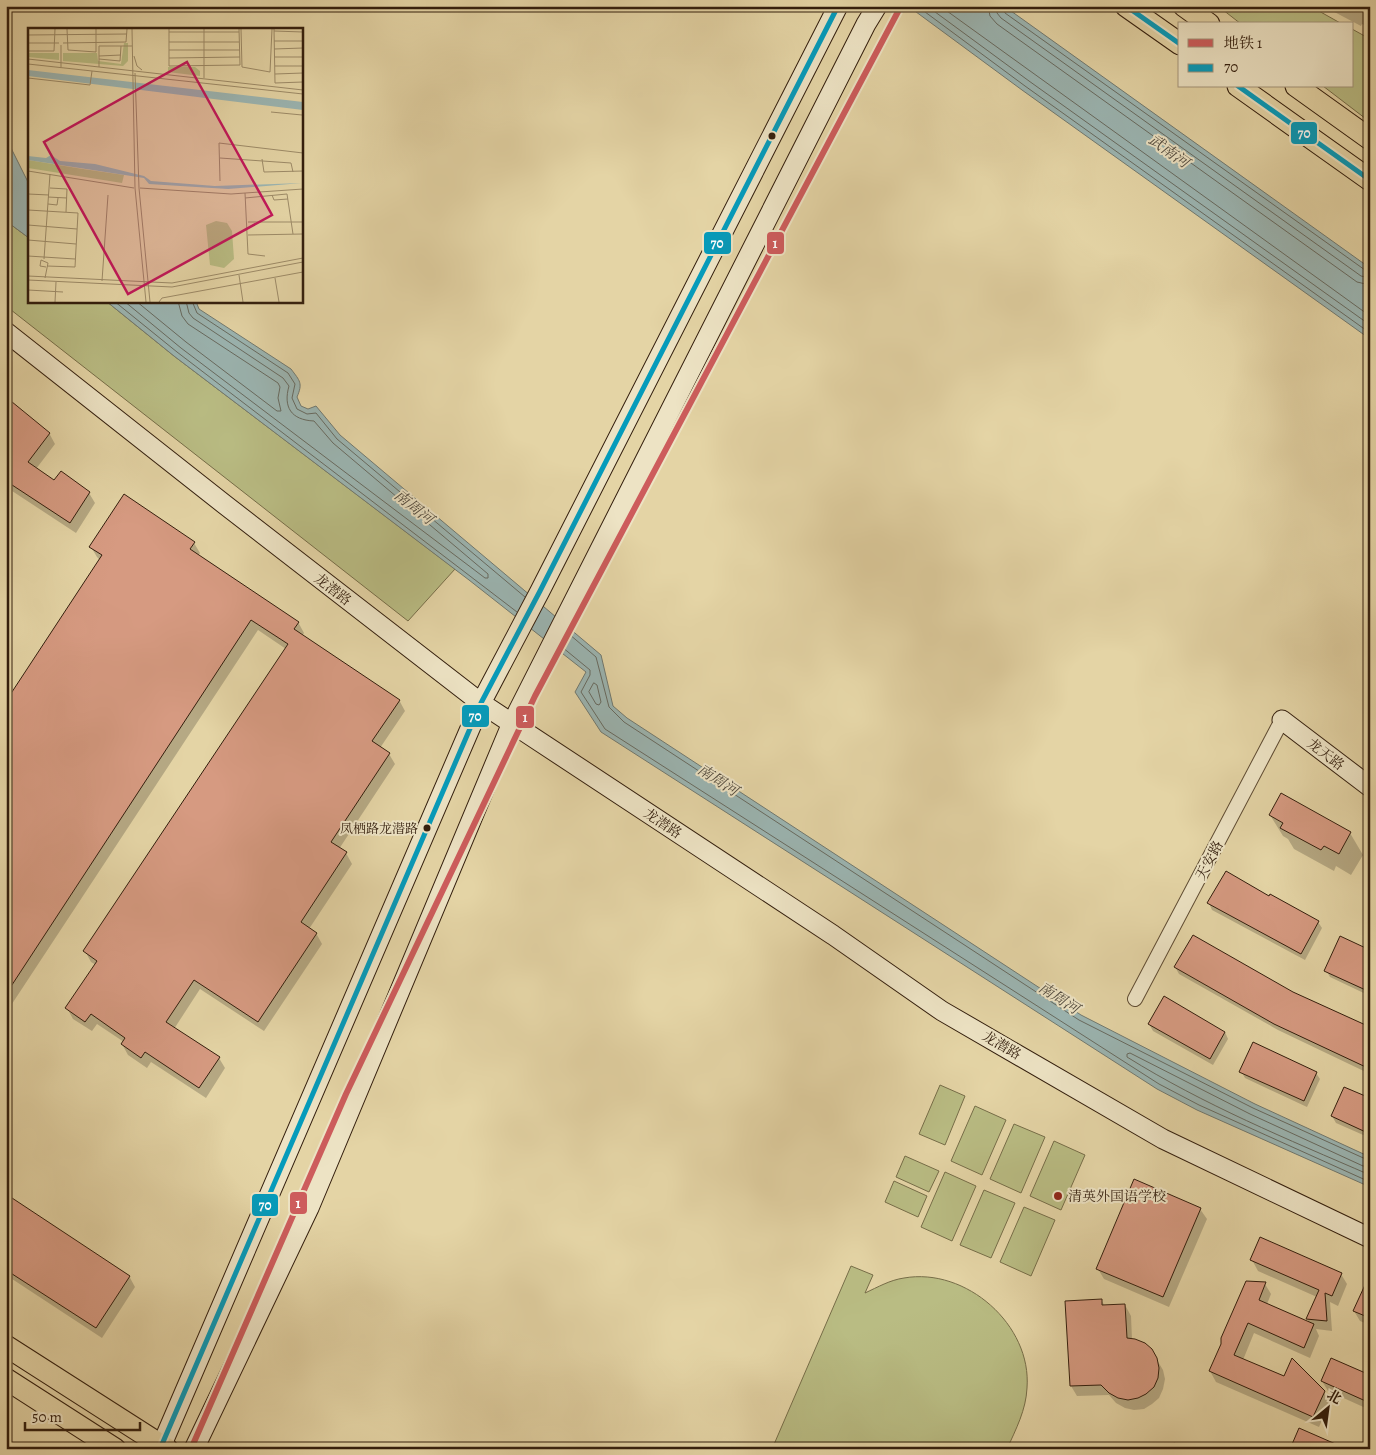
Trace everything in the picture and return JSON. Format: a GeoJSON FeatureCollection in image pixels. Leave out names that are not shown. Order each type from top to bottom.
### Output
{"type":"FeatureCollection","features":[{"type":"Feature","properties":{"kind":"main road"},"geometry":{"type":"LineString","coordinates":[[6,1346],[163,1447],[480,703],[540,591],[838,6]]}},
{"type":"Feature","properties":{"kind":"main road"},"geometry":{"type":"LineString","coordinates":[[194,1449],[309,1208],[512,723],[866,24],[877,6]]}},
{"type":"Feature","properties":{"kind":"main road"},"geometry":{"type":"LineString","coordinates":[[1126,6],[1178,43]]}},
{"type":"Feature","properties":{"kind":"main road"},"geometry":{"type":"LineString","coordinates":[[1184,6],[1206,22]]}},
{"type":"Feature","properties":{"kind":"main road"},"geometry":{"type":"LineString","coordinates":[[1241,88],[1370,180]]}},
{"type":"Feature","properties":{"kind":"main road"},"geometry":{"type":"LineString","coordinates":[[1299,88],[1370,139]]}},
{"type":"Feature","properties":{"kind":"main road","name":"龙潜路"},"geometry":{"type":"LineString","coordinates":[[6,332],[480,703],[833,935],[942,1011],[1163,1139],[1370,1238]]}},
{"type":"Feature","properties":{"kind":"main road","name":"龙天路"},"geometry":{"type":"LineString","coordinates":[[1282,720],[1370,787]]}},
{"type":"Feature","properties":{"kind":"main road"},"geometry":{"type":"LineString","coordinates":[[6,1379],[115,1449]]}},
{"type":"Feature","properties":{"kind":"street","name":"天安路"},"geometry":{"type":"LineString","coordinates":[[1135,999],[1282,720]]}},
{"type":"Feature","properties":{"kind":"green space"},"geometry":{"type":"Polygon","coordinates":[[[1218,6],[1310,6],[1338,22],[1238,22],[1218,6]]]}},
{"type":"Feature","properties":{"kind":"green space"},"geometry":{"type":"Polygon","coordinates":[[[1354,30],[1370,39],[1370,122],[1326,88],[1354,88],[1354,30]]]}},
{"type":"Feature","properties":{"kind":"green space"},"geometry":{"type":"Polygon","coordinates":[[[6,221],[28,237],[28,302],[107,302],[174,356],[455,569],[408,621],[6,306],[6,221]]]}},
{"type":"Feature","properties":{"kind":"green space"},"geometry":{"type":"Polygon","coordinates":[[[940,1085],[965,1096],[945,1145],[919,1134],[940,1085]]]}},
{"type":"Feature","properties":{"kind":"green space"},"geometry":{"type":"Polygon","coordinates":[[[975,1106],[1006,1120],[982,1175],[951,1161],[975,1106]]]}},
{"type":"Feature","properties":{"kind":"green space"},"geometry":{"type":"Polygon","coordinates":[[[1014,1124],[1045,1137],[1021,1193],[990,1179],[1014,1124]]]}},
{"type":"Feature","properties":{"kind":"green space"},"geometry":{"type":"Polygon","coordinates":[[[1054,1141],[1085,1155],[1061,1210],[1030,1196],[1054,1141]]]}},
{"type":"Feature","properties":{"kind":"green space"},"geometry":{"type":"Polygon","coordinates":[[[905,1156],[939,1171],[929,1192],[896,1177],[905,1156]]]}},
{"type":"Feature","properties":{"kind":"green space"},"geometry":{"type":"Polygon","coordinates":[[[945,1172],[976,1186],[952,1241],[921,1227],[945,1172]]]}},
{"type":"Feature","properties":{"kind":"green space"},"geometry":{"type":"Polygon","coordinates":[[[894,1181],[927,1196],[918,1217],[885,1202],[894,1181]]]}},
{"type":"Feature","properties":{"kind":"green space"},"geometry":{"type":"Polygon","coordinates":[[[984,1190],[1015,1203],[991,1258],[960,1245],[984,1190]]]}},
{"type":"Feature","properties":{"kind":"green space"},"geometry":{"type":"Polygon","coordinates":[[[1024,1207],[1055,1220],[1031,1276],[1000,1262],[1024,1207]]]}},
{"type":"Feature","properties":{"kind":"green space"},"geometry":{"type":"Polygon","coordinates":[[[851,1266],[873,1275],[865,1293],[899,1279],[927,1277],[950,1282],[971,1291],[991,1305],[1007,1323],[1019,1343],[1026,1365],[1027,1388],[1023,1412],[1007,1449],[772,1449],[851,1266]]]}},
{"type":"Feature","properties":{"kind":"water","name":"武南河"},"geometry":{"type":"Polygon","coordinates":[[[908,6],[1004,6],[1370,268],[1370,339],[1022,90],[908,6]]]}},
{"type":"Feature","properties":{"kind":"water"},"geometry":{"type":"Polygon","coordinates":[[[6,138],[28,182],[28,237],[6,221],[6,138]]]}},
{"type":"Feature","properties":{"kind":"water","name":"南周河"},"geometry":{"type":"Polygon","coordinates":[[[107,302],[195,302],[199,309],[291,369],[300,382],[297,397],[301,406],[308,409],[316,406],[340,435],[601,655],[613,706],[627,718],[1081,1015],[1255,1104],[1370,1157],[1370,1187],[1197,1110],[1157,1089],[601,732],[575,692],[586,672],[469,580],[174,356],[107,302]]]}},
{"type":"Feature","properties":{"kind":"building"},"geometry":{"type":"Polygon","coordinates":[[[6,397],[50,433],[28,462],[54,480],[61,471],[90,492],[70,523],[6,481],[6,397]]]}},
{"type":"Feature","properties":{"kind":"building"},"geometry":{"type":"Polygon","coordinates":[[[124,494],[195,542],[190,549],[299,622],[294,629],[400,700],[372,741],[390,753],[331,842],[347,852],[301,922],[317,933],[258,1022],[194,980],[166,1022],[220,1057],[199,1088],[145,1052],[141,1058],[121,1044],[125,1038],[91,1014],[85,1022],[65,1008],[97,961],[83,951],[288,644],[251,620],[6,994],[6,701],[102,555],[89,547],[124,494]]]}},
{"type":"Feature","properties":{"kind":"building"},"geometry":{"type":"Polygon","coordinates":[[[1281,793],[1351,832],[1339,854],[1324,846],[1321,850],[1280,828],[1283,823],[1269,815],[1281,793]]]}},
{"type":"Feature","properties":{"kind":"building"},"geometry":{"type":"Polygon","coordinates":[[[1226,871],[1269,896],[1270,894],[1319,921],[1301,954],[1207,903],[1226,871]]]}},
{"type":"Feature","properties":{"kind":"building"},"geometry":{"type":"Polygon","coordinates":[[[1193,935],[1293,992],[1370,1027],[1370,1069],[1274,1024],[1174,967],[1193,935]]]}},
{"type":"Feature","properties":{"kind":"building"},"geometry":{"type":"Polygon","coordinates":[[[1340,936],[1370,950],[1370,992],[1324,971],[1340,936]]]}},
{"type":"Feature","properties":{"kind":"building"},"geometry":{"type":"Polygon","coordinates":[[[1164,996],[1225,1032],[1210,1059],[1148,1024],[1164,996]]]}},
{"type":"Feature","properties":{"kind":"building"},"geometry":{"type":"Polygon","coordinates":[[[1253,1042],[1317,1072],[1304,1101],[1239,1072],[1253,1042]]]}},
{"type":"Feature","properties":{"kind":"building"},"geometry":{"type":"Polygon","coordinates":[[[1344,1087],[1370,1098],[1370,1134],[1331,1116],[1344,1087]]]}},
{"type":"Feature","properties":{"kind":"building"},"geometry":{"type":"Polygon","coordinates":[[[1134,1179],[1201,1208],[1163,1297],[1096,1269],[1134,1179]]]}},
{"type":"Feature","properties":{"kind":"building"},"geometry":{"type":"Polygon","coordinates":[[[6,1194],[130,1276],[96,1328],[6,1270],[6,1194]]]}},
{"type":"Feature","properties":{"kind":"building"},"geometry":{"type":"Polygon","coordinates":[[[1260,1237],[1342,1273],[1332,1296],[1325,1293],[1327,1321],[1306,1319],[1319,1290],[1250,1260],[1260,1237]]]}},
{"type":"Feature","properties":{"kind":"building"},"geometry":{"type":"Polygon","coordinates":[[[1370,1274],[1370,1318],[1353,1311],[1370,1274]]]}},
{"type":"Feature","properties":{"kind":"building"},"geometry":{"type":"Polygon","coordinates":[[[1246,1281],[1266,1282],[1259,1300],[1314,1324],[1304,1348],[1248,1323],[1234,1355],[1284,1376],[1292,1358],[1325,1391],[1313,1417],[1209,1371],[1246,1281]]]}},
{"type":"Feature","properties":{"kind":"building"},"geometry":{"type":"Polygon","coordinates":[[[1102,1299],[1102,1305],[1125,1304],[1127,1338],[1145,1343],[1152,1349],[1157,1358],[1158,1378],[1154,1387],[1138,1398],[1128,1400],[1118,1398],[1101,1385],[1070,1386],[1065,1301],[1102,1299]]]}},
{"type":"Feature","properties":{"kind":"building"},"geometry":{"type":"Polygon","coordinates":[[[1331,1358],[1370,1375],[1370,1403],[1321,1381],[1331,1358]]]}},
{"type":"Feature","properties":{"kind":"building"},"geometry":{"type":"Polygon","coordinates":[[[1299,1428],[1347,1449],[1290,1449],[1299,1428]]]}},
{"type":"Feature","properties":{"kind":"metro line","name":"1"},"geometry":{"type":"LineString","coordinates":[[191,1449],[346,1094],[535,696],[901,6]]}},
{"type":"Feature","properties":{"kind":"transit line","name":"70"},"geometry":{"type":"LineString","coordinates":[[160,1449],[481,703],[838,6]]}},
{"type":"Feature","properties":{"kind":"transit line","name":"70"},"geometry":{"type":"LineString","coordinates":[[1126,6],[1178,43]]}},
{"type":"Feature","properties":{"kind":"transit line","name":"70"},"geometry":{"type":"LineString","coordinates":[[1241,88],[1370,180]]}},
{"type":"Feature","properties":{"kind":"place","name":"凤栖路龙潜路"},"geometry":{"type":"Point","coordinates":[427,828]}},
{"type":"Feature","properties":{"kind":"place","name":"清英外国语学校"},"geometry":{"type":"Point","coordinates":[1058,1196]}}]}
